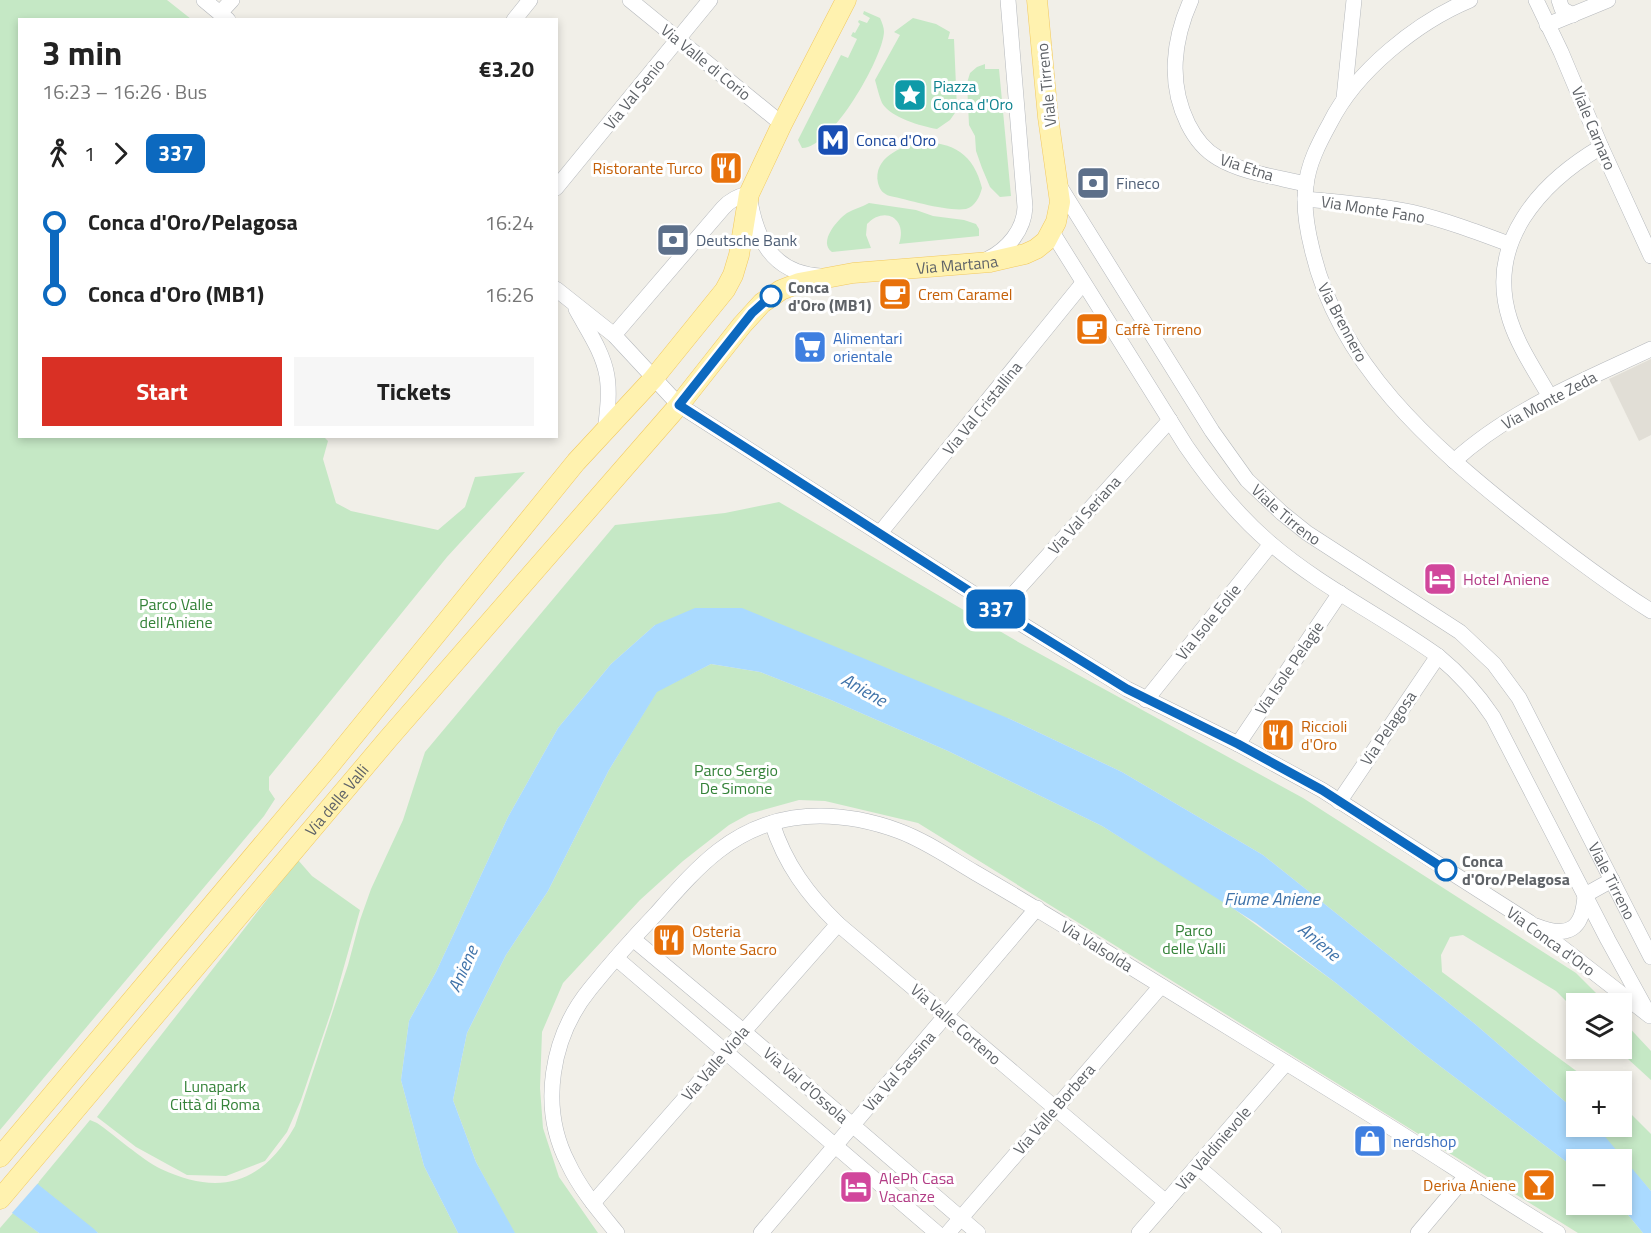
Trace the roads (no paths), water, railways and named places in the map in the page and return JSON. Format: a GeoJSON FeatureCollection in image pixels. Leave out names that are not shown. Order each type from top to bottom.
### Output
{"type":"FeatureCollection","features":[{"type":"Feature","properties":{"kind":"main road"},"geometry":{"type":"LineString","coordinates":[[653,379],[731,280],[739,255],[749,194],[846,0]]}},
{"type":"Feature","properties":{"kind":"main road","name":"Viale Tirreno"},"geometry":{"type":"LineString","coordinates":[[1037,0],[1048,117],[1060,187]]}},
{"type":"Feature","properties":{"kind":"main road"},"geometry":{"type":"LineString","coordinates":[[1052,232],[1059,212],[1060,187]]}},
{"type":"Feature","properties":{"kind":"main road","name":"Via Martana"},"geometry":{"type":"LineString","coordinates":[[853,273],[977,264],[1007,259],[1029,252],[1043,243],[1052,232]]}},
{"type":"Feature","properties":{"kind":"main road"},"geometry":{"type":"LineString","coordinates":[[679,405],[742,325],[766,299],[790,285],[853,273]]}},
{"type":"Feature","properties":{"kind":"main road","name":"Via delle Valli"},"geometry":{"type":"LineString","coordinates":[[0,1157],[330,765],[572,467],[653,379]]}},
{"type":"Feature","properties":{"kind":"main road","name":"Via delle Valli"},"geometry":{"type":"LineString","coordinates":[[0,1198],[388,739],[679,405]]}},
{"type":"Feature","properties":{"kind":"street"},"geometry":{"type":"LineString","coordinates":[[204,0],[224,16],[232,0]]}},
{"type":"Feature","properties":{"kind":"street"},"geometry":{"type":"LineString","coordinates":[[516,18],[530,0]]}},
{"type":"Feature","properties":{"kind":"street","name":"Via Valle di Corio"},"geometry":{"type":"LineString","coordinates":[[630,0],[782,124]]}},
{"type":"Feature","properties":{"kind":"street","name":"Via Val Senio"},"geometry":{"type":"LineString","coordinates":[[558,186],[710,0]]}},
{"type":"Feature","properties":{"kind":"street","name":"Viale Tirreno"},"geometry":{"type":"LineString","coordinates":[[977,264],[994,256],[1010,243],[1021,226],[1025,214],[1026,200],[1008,0]]}},
{"type":"Feature","properties":{"kind":"street","name":"Via Etna"},"geometry":{"type":"LineString","coordinates":[[1191,0],[1178,36],[1175,76],[1179,104],[1196,138],[1212,154],[1226,163],[1305,192]]}},
{"type":"Feature","properties":{"kind":"street"},"geometry":{"type":"LineString","coordinates":[[1344,98],[1354,0]]}},
{"type":"Feature","properties":{"kind":"street","name":"Via Brennero"},"geometry":{"type":"LineString","coordinates":[[1470,0],[1442,13],[1410,35],[1344,98],[1323,136],[1311,165],[1305,192],[1309,236],[1318,274],[1337,318],[1361,358],[1410,420],[1454,461],[1599,577],[1651,611]]}},
{"type":"Feature","properties":{"kind":"street","name":"Viale Carnaro"},"geometry":{"type":"LineString","coordinates":[[1536,0],[1562,52],[1601,147],[1651,256]]}},
{"type":"Feature","properties":{"kind":"street"},"geometry":{"type":"LineString","coordinates":[[1559,0],[1562,9],[1573,15]]}},
{"type":"Feature","properties":{"kind":"street"},"geometry":{"type":"LineString","coordinates":[[1547,25],[1608,0]]}},
{"type":"Feature","properties":{"kind":"street"},"geometry":{"type":"LineString","coordinates":[[1551,397],[1521,348],[1509,318],[1504,283],[1509,244],[1525,215],[1544,190],[1570,167],[1601,147]]}},
{"type":"Feature","properties":{"kind":"street","name":"Viale Tirreno"},"geometry":{"type":"LineString","coordinates":[[1060,187],[1212,431],[1247,480],[1307,533],[1460,632],[1502,674],[1519,698],[1651,957]]}},
{"type":"Feature","properties":{"kind":"street","name":"Via Monte Fano"},"geometry":{"type":"LineString","coordinates":[[1305,192],[1414,213],[1464,227],[1509,244]]}},
{"type":"Feature","properties":{"kind":"street"},"geometry":{"type":"LineString","coordinates":[[614,335],[723,208],[734,198],[749,194],[759,238],[780,261],[807,274],[820,276],[853,273]]}},
{"type":"Feature","properties":{"kind":"street","name":"Viale Tirreno"},"geometry":{"type":"LineString","coordinates":[[1052,232],[1170,420],[1220,492],[1271,544],[1340,593],[1438,656],[1457,671],[1476,692],[1493,717],[1585,895],[1651,1016]]}},
{"type":"Feature","properties":{"kind":"street","name":"Via Val Cristallina"},"geometry":{"type":"LineString","coordinates":[[880,533],[1083,283]]}},
{"type":"Feature","properties":{"kind":"street"},"geometry":{"type":"LineString","coordinates":[[558,291],[614,335],[679,405]]}},
{"type":"Feature","properties":{"kind":"street"},"geometry":{"type":"LineString","coordinates":[[573,304],[600,352],[606,369],[608,396],[605,432]]}},
{"type":"Feature","properties":{"kind":"street","name":"Via Monte Zeda"},"geometry":{"type":"LineString","coordinates":[[1454,461],[1491,431],[1551,397],[1651,349]]}},
{"type":"Feature","properties":{"kind":"street","name":"Via Conca d'Oro"},"geometry":{"type":"LineString","coordinates":[[679,405],[999,610],[1146,700],[1238,744],[1339,802],[1529,922],[1651,1016]]}},
{"type":"Feature","properties":{"kind":"street","name":"Via Val Seriana"},"geometry":{"type":"LineString","coordinates":[[999,610],[1170,420]]}},
{"type":"Feature","properties":{"kind":"street","name":"Via Isole Eolie"},"geometry":{"type":"LineString","coordinates":[[1146,700],[1271,544]]}},
{"type":"Feature","properties":{"kind":"street","name":"Via Isole Pelagie"},"geometry":{"type":"LineString","coordinates":[[1238,744],[1340,593]]}},
{"type":"Feature","properties":{"kind":"street","name":"Via Pelagosa"},"geometry":{"type":"LineString","coordinates":[[1339,802],[1438,656]]}},
{"type":"Feature","properties":{"kind":"street","name":"Via Valsolda"},"geometry":{"type":"LineString","coordinates":[[617,1233],[573,1173],[559,1141],[553,1114],[552,1080],[560,1043],[571,1017],[582,998],[616,958],[694,872],[718,849],[741,835],[772,824],[798,818],[827,817],[867,822],[894,830],[932,847],[1037,908],[1558,1233]]}},
{"type":"Feature","properties":{"kind":"street","name":"Via Valle Corteno"},"geometry":{"type":"LineString","coordinates":[[772,824],[782,850],[796,874],[822,909],[1166,1202]]}},
{"type":"Feature","properties":{"kind":"street"},"geometry":{"type":"LineString","coordinates":[[1529,922],[1552,931],[1568,930],[1576,926],[1582,918],[1585,895],[1612,880]]}},
{"type":"Feature","properties":{"kind":"street","name":"Via Val Sassina"},"geometry":{"type":"LineString","coordinates":[[761,1233],[1037,908]]}},
{"type":"Feature","properties":{"kind":"street","name":"Via Valle Viola"},"geometry":{"type":"LineString","coordinates":[[593,1203],[838,924]]}},
{"type":"Feature","properties":{"kind":"street","name":"Via Val d'Ossola"},"geometry":{"type":"LineString","coordinates":[[633,939],[978,1233]]}},
{"type":"Feature","properties":{"kind":"street","name":"Via Val d'Ossola"},"geometry":{"type":"LineString","coordinates":[[616,958],[937,1233]]}},
{"type":"Feature","properties":{"kind":"street","name":"Via Valle Borbera"},"geometry":{"type":"LineString","coordinates":[[948,1233],[1161,986]]}},
{"type":"Feature","properties":{"kind":"street","name":"Via Valdinievole"},"geometry":{"type":"LineString","coordinates":[[1139,1233],[1286,1063]]}},
{"type":"Feature","properties":{"kind":"street"},"geometry":{"type":"LineString","coordinates":[[1197,1167],[1274,1233]]}},
{"type":"Feature","properties":{"kind":"street"},"geometry":{"type":"LineString","coordinates":[[1418,1233],[1466,1176]]}},
{"type":"Feature","properties":{"kind":"water"},"geometry":{"type":"Polygon","coordinates":[[[695,608],[742,608],[1010,719],[1122,772],[1263,855],[1475,1024],[1566,1102],[1566,1137],[1605,1137],[1616,1149],[1566,1149],[1566,1161],[1256,923],[1102,826],[948,751],[831,700],[760,672],[711,664],[657,692],[609,770],[548,891],[506,955],[467,1033],[453,1100],[476,1162],[515,1233],[458,1233],[424,1166],[401,1080],[409,1021],[436,972],[508,817],[558,728],[611,664],[655,625],[695,608]]]}},
{"type":"Feature","properties":{"kind":"water"},"geometry":{"type":"Polygon","coordinates":[[[0,1154],[98,1233],[39,1233],[0,1204],[0,1154]]]}},
{"type":"Feature","properties":{"kind":"water"},"geometry":{"type":"Polygon","coordinates":[[[1632,1169],[1651,1191],[1651,1233],[1643,1233],[1628,1215],[1632,1215],[1632,1169]]]}},
{"type":"Feature","properties":{"kind":"place","name":"Piazza Conca d'Oro"},"geometry":{"type":"Point","coordinates":[910,95]}},
{"type":"Feature","properties":{"kind":"place","name":"Conca d'Oro"},"geometry":{"type":"Point","coordinates":[833,140]}},
{"type":"Feature","properties":{"kind":"place","name":"Ristorante Turco"},"geometry":{"type":"Point","coordinates":[726,168]}},
{"type":"Feature","properties":{"kind":"place","name":"Fineco"},"geometry":{"type":"Point","coordinates":[1093,183]}},
{"type":"Feature","properties":{"kind":"place","name":"Deutsche Bank"},"geometry":{"type":"Point","coordinates":[673,240]}},
{"type":"Feature","properties":{"kind":"place","name":"Crem Caramel"},"geometry":{"type":"Point","coordinates":[895,294]}},
{"type":"Feature","properties":{"kind":"place","name":"Conca d'Oro (MB1)"},"geometry":{"type":"Point","coordinates":[771,296]}},
{"type":"Feature","properties":{"kind":"place","name":"Caffè Tirreno"},"geometry":{"type":"Point","coordinates":[1092,329]}},
{"type":"Feature","properties":{"kind":"place","name":"Alimentari orientale"},"geometry":{"type":"Point","coordinates":[810,347]}},
{"type":"Feature","properties":{"kind":"place","name":"Hotel Aniene"},"geometry":{"type":"Point","coordinates":[1440,579]}},
{"type":"Feature","properties":{"kind":"place","name":"Riccioli d'Oro"},"geometry":{"type":"Point","coordinates":[1278,735]}},
{"type":"Feature","properties":{"kind":"place","name":"Conca d'Oro/Pelagosa"},"geometry":{"type":"Point","coordinates":[1446,870]}},
{"type":"Feature","properties":{"kind":"place","name":"Osteria Monte Sacro"},"geometry":{"type":"Point","coordinates":[669,940]}},
{"type":"Feature","properties":{"kind":"place","name":"nerdshop"},"geometry":{"type":"Point","coordinates":[1370,1141]}},
{"type":"Feature","properties":{"kind":"place","name":"Deriva Aniene"},"geometry":{"type":"Point","coordinates":[1539,1185]}},
{"type":"Feature","properties":{"kind":"place","name":"AlePh Casa Vacanze"},"geometry":{"type":"Point","coordinates":[856,1187]}},
{"type":"Feature","properties":{"kind":"park label","name":"Parco Valle dell'Aniene"},"geometry":{"type":"Point","coordinates":[176,613]}},
{"type":"Feature","properties":{"kind":"park label","name":"Parco Sergio De Simone"},"geometry":{"type":"Point","coordinates":[736,779]}},
{"type":"Feature","properties":{"kind":"park label","name":"Parco delle Valli"},"geometry":{"type":"Point","coordinates":[1194,939]}},
{"type":"Feature","properties":{"kind":"park label","name":"Lunapark Città di Roma"},"geometry":{"type":"Point","coordinates":[215,1095]}},
{"type":"Feature","properties":{"kind":"water label","name":"Aniene"},"geometry":{"type":"Point","coordinates":[864,690]}},
{"type":"Feature","properties":{"kind":"water label","name":"Fiume Aniene"},"geometry":{"type":"Point","coordinates":[1272,899]}},
{"type":"Feature","properties":{"kind":"water label","name":"Aniene"},"geometry":{"type":"Point","coordinates":[1319,942]}},
{"type":"Feature","properties":{"kind":"water label","name":"Aniene"},"geometry":{"type":"Point","coordinates":[463,969]}}]}
